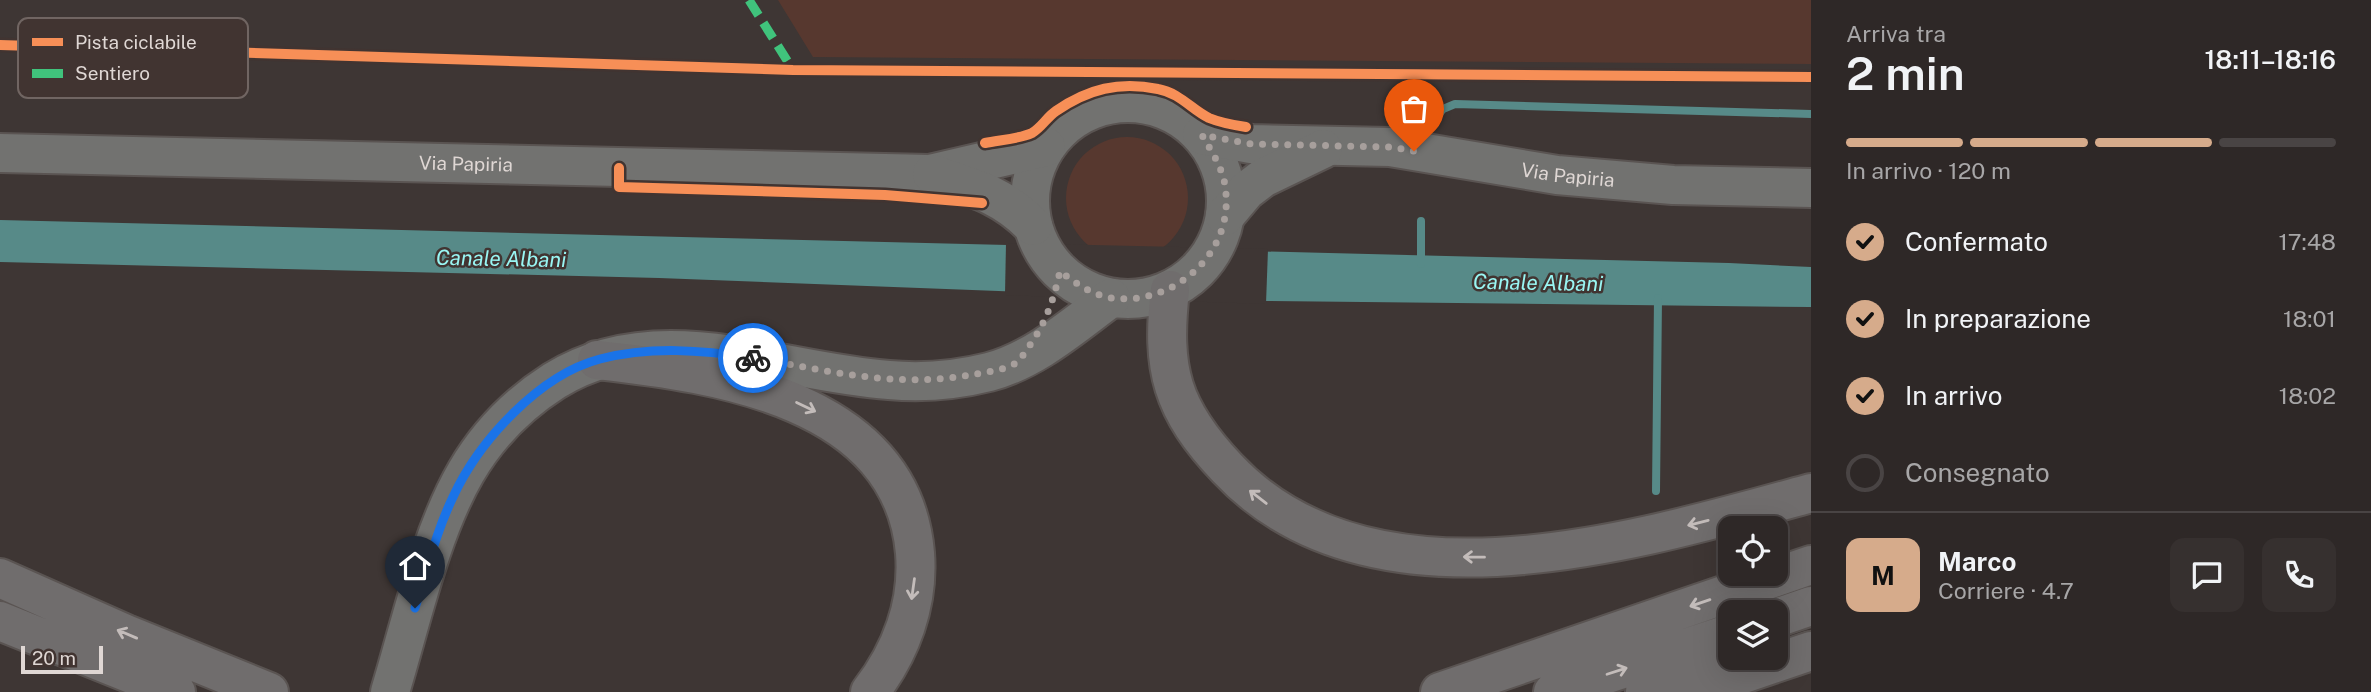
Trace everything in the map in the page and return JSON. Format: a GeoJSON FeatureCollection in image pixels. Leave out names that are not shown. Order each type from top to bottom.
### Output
{"type":"FeatureCollection","features":[{"type":"Feature","properties":{"kind":"highway"},"geometry":{"type":"LineString","coordinates":[[1170,290],[1166,334],[1168,365],[1178,398],[1199,433],[1232,474],[1266,503],[1289,518],[1328,535],[1409,554],[1501,557],[1610,543],[1728,516],[1811,493]]}},
{"type":"Feature","properties":{"kind":"highway"},"geometry":{"type":"LineString","coordinates":[[597,360],[694,373],[778,395],[806,407],[842,428],[874,458],[889,478],[905,511],[912,535],[915,562],[906,628],[893,659],[870,692]]}},
{"type":"Feature","properties":{"kind":"highway"},"geometry":{"type":"LineString","coordinates":[[1440,692],[1811,565]]}},
{"type":"Feature","properties":{"kind":"highway"},"geometry":{"type":"LineString","coordinates":[[0,578],[126,634],[269,692]]}},
{"type":"Feature","properties":{"kind":"highway"},"geometry":{"type":"LineString","coordinates":[[1788,614],[1811,606]]}},
{"type":"Feature","properties":{"kind":"highway"},"geometry":{"type":"LineString","coordinates":[[0,621],[176,692]]}},
{"type":"Feature","properties":{"kind":"highway"},"geometry":{"type":"LineString","coordinates":[[1788,641],[1811,634]]}},
{"type":"Feature","properties":{"kind":"highway"},"geometry":{"type":"LineString","coordinates":[[1553,692],[1718,637]]}},
{"type":"Feature","properties":{"kind":"highway"},"geometry":{"type":"LineString","coordinates":[[1690,692],[1811,651]]}},
{"type":"Feature","properties":{"kind":"highway"},"geometry":{"type":"LineString","coordinates":[[1645,692],[1718,665]]}},
{"type":"Feature","properties":{"kind":"main road","name":"Via Papiria"},"geometry":{"type":"LineString","coordinates":[[1123,102],[1155,106],[1179,117],[1202,135],[1220,165],[1226,194],[1225,216],[1213,250],[1195,273],[1170,290],[1142,298],[1111,298],[1082,287],[1060,271],[1044,250],[1033,226],[1030,199],[1035,172],[1046,147],[1064,126],[1091,109],[1123,102]]}},
{"type":"Feature","properties":{"kind":"main road","name":"Via Papiria"},"geometry":{"type":"LineString","coordinates":[[1202,135],[1251,144],[1390,147],[1557,175],[1673,185],[1811,188]]}},
{"type":"Feature","properties":{"kind":"main road","name":"Via Papiria"},"geometry":{"type":"LineString","coordinates":[[1225,216],[1246,191],[1263,178],[1328,146]]}},
{"type":"Feature","properties":{"kind":"main road","name":"Via Papiria"},"geometry":{"type":"LineString","coordinates":[[0,153],[930,174],[1046,147]]}},
{"type":"Feature","properties":{"kind":"main road","name":"Via Papiria"},"geometry":{"type":"LineString","coordinates":[[930,174],[997,197],[1033,226]]}},
{"type":"Feature","properties":{"kind":"main road"},"geometry":{"type":"LineString","coordinates":[[1016,362],[1048,315],[1060,271]]}},
{"type":"Feature","properties":{"kind":"main road"},"geometry":{"type":"LineString","coordinates":[[392,684],[435,544],[453,496],[466,472],[486,444],[521,405],[559,378],[597,360],[650,350],[737,356],[892,381],[953,379],[988,372],[1016,362],[1111,298]]}},
{"type":"Feature","properties":{"kind":"shaded area"},"geometry":{"type":"Polygon","coordinates":[[[778,0],[1811,0],[1811,64],[813,57],[778,0]]]}},
{"type":"Feature","properties":{"kind":"shaded area"},"geometry":{"type":"Polygon","coordinates":[[[1127,137],[1150,142],[1170,155],[1183,175],[1188,198],[1183,221],[1170,241],[1150,254],[1127,259],[1104,254],[1084,241],[1071,221],[1066,198],[1071,175],[1084,155],[1104,142],[1127,137]]]}},
{"type":"Feature","properties":{"kind":"water","name":"Canale Albani"},"geometry":{"type":"Polygon","coordinates":[[[0,220],[1729,263],[1811,267],[1811,307],[1265,301],[659,278],[0,262],[0,220]]]}},
{"type":"Feature","properties":{"kind":"pier"},"geometry":{"type":"Polygon","coordinates":[[[1006,243],[1268,249],[1266,304],[1005,295],[1006,243]]]}},
{"type":"Feature","properties":{"kind":"waterway"},"geometry":{"type":"LineString","coordinates":[[1435,119],[1443,109],[1455,104],[1811,114]]}},
{"type":"Feature","properties":{"kind":"waterway"},"geometry":{"type":"LineString","coordinates":[[1421,221],[1421,264]]}},
{"type":"Feature","properties":{"kind":"waterway"},"geometry":{"type":"LineString","coordinates":[[1656,491],[1658,298]]}},
{"type":"Feature","properties":{"kind":"marked path"},"geometry":{"type":"LineString","coordinates":[[749,0],[793,70]]}},
{"type":"Feature","properties":{"kind":"cycle path"},"geometry":{"type":"LineString","coordinates":[[0,45],[18,46]]}},
{"type":"Feature","properties":{"kind":"cycle path"},"geometry":{"type":"LineString","coordinates":[[248,53],[793,70],[1811,77]]}},
{"type":"Feature","properties":{"kind":"cycle path"},"geometry":{"type":"LineString","coordinates":[[985,143],[1032,133],[1053,113],[1092,92],[1130,86],[1166,91],[1209,118],[1246,127]]}},
{"type":"Feature","properties":{"kind":"cycle path"},"geometry":{"type":"LineString","coordinates":[[619,168],[619,187],[885,195],[982,203]]}},
{"type":"Feature","properties":{"kind":"way so far"},"geometry":{"type":"LineString","coordinates":[[753,358],[892,381],[953,379],[1001,368],[1016,362],[1035,338],[1052,305],[1060,271],[1082,287],[1111,298],[1142,298],[1170,290],[1195,273],[1213,250],[1225,216],[1226,194],[1220,165],[1202,135],[1251,144],[1390,147],[1414,151]]}},
{"type":"Feature","properties":{"kind":"route"},"geometry":{"type":"LineString","coordinates":[[415,608],[441,526],[466,472],[500,426],[543,388],[597,360],[650,350],[691,351],[753,358]]}}]}
